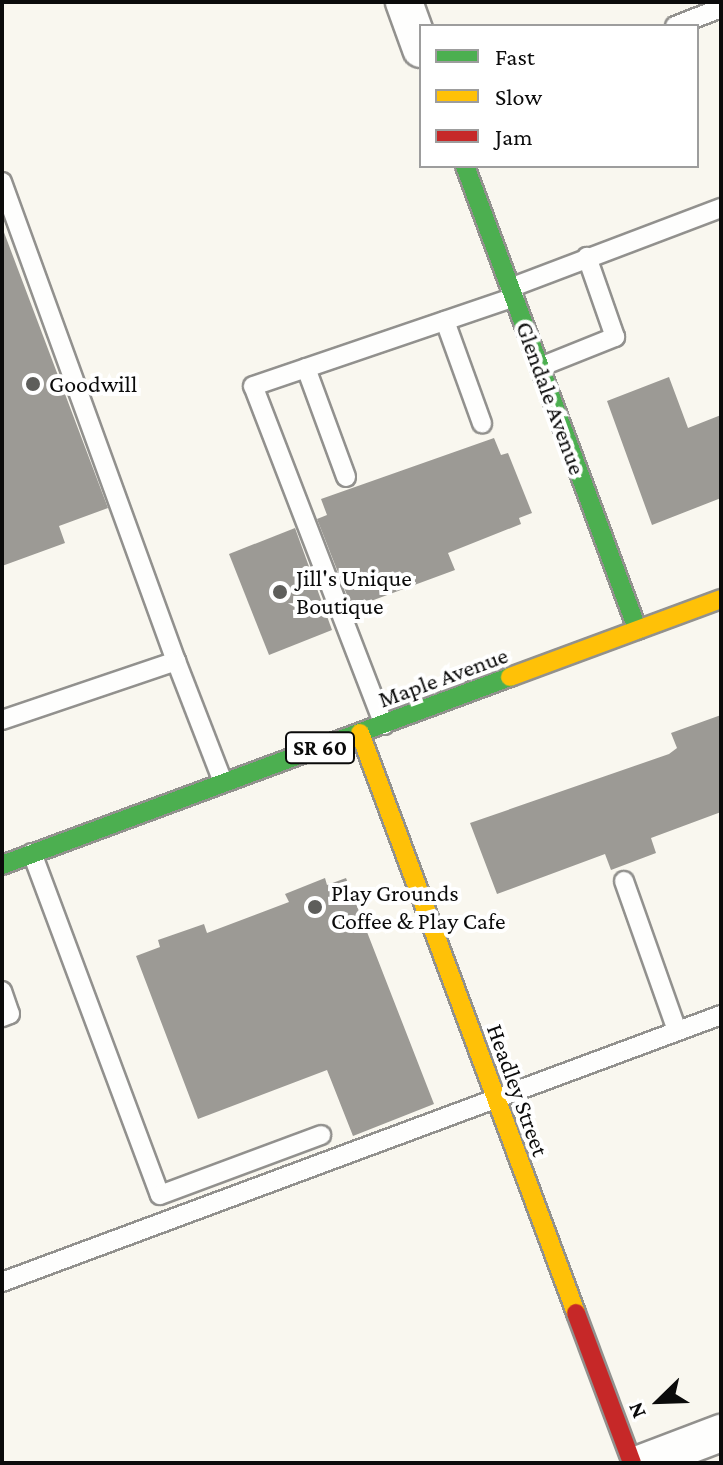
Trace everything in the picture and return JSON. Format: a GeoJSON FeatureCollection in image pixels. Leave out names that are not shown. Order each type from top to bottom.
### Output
{"type":"FeatureCollection","features":[{"type":"Feature","properties":{"kind":"street"},"geometry":{"type":"LineString","coordinates":[[404,2],[419,43]]}},
{"type":"Feature","properties":{"kind":"street","name":"Glendale Avenue"},"geometry":{"type":"LineString","coordinates":[[466,168],[638,630]]}},
{"type":"Feature","properties":{"kind":"street","name":"Maple Avenue"},"geometry":{"type":"LineString","coordinates":[[2,865],[721,599]]}},
{"type":"Feature","properties":{"kind":"street","name":"Headley Street"},"geometry":{"type":"LineString","coordinates":[[360,733],[632,1463]]}},
{"type":"Feature","properties":{"kind":"street"},"geometry":{"type":"LineString","coordinates":[[642,1463],[721,1433]]}},
{"type":"Feature","properties":{"kind":"lane"},"geometry":{"type":"LineString","coordinates":[[680,24],[721,8]]}},
{"type":"Feature","properties":{"kind":"lane"},"geometry":{"type":"LineString","coordinates":[[2,182],[223,782]]}},
{"type":"Feature","properties":{"kind":"lane"},"geometry":{"type":"LineString","coordinates":[[384,725],[253,386],[445,321],[587,257],[721,208]]}},
{"type":"Feature","properties":{"kind":"lane"},"geometry":{"type":"LineString","coordinates":[[540,367],[615,337],[587,257]]}},
{"type":"Feature","properties":{"kind":"lane"},"geometry":{"type":"LineString","coordinates":[[445,321],[482,423]]}},
{"type":"Feature","properties":{"kind":"lane"},"geometry":{"type":"LineString","coordinates":[[306,368],[346,477]]}},
{"type":"Feature","properties":{"kind":"lane"},"geometry":{"type":"LineString","coordinates":[[2,720],[176,661]]}},
{"type":"Feature","properties":{"kind":"lane"},"geometry":{"type":"LineString","coordinates":[[32,853],[160,1195],[321,1135]]}},
{"type":"Feature","properties":{"kind":"lane"},"geometry":{"type":"LineString","coordinates":[[624,881],[677,1031]]}},
{"type":"Feature","properties":{"kind":"lane"},"geometry":{"type":"LineString","coordinates":[[2,991],[10,1014],[2,1017]]}},
{"type":"Feature","properties":{"kind":"lane"},"geometry":{"type":"LineString","coordinates":[[2,1282],[721,1015]]}},
{"type":"Feature","properties":{"kind":"building","name":"Goodwill"},"geometry":{"type":"Polygon","coordinates":[[[2,227],[108,508],[59,526],[65,543],[2,566],[2,227]]]}},
{"type":"Feature","properties":{"kind":"building"},"geometry":{"type":"Polygon","coordinates":[[[669,377],[688,428],[721,415],[721,498],[652,525],[607,401],[669,377]]]}},
{"type":"Feature","properties":{"kind":"building"},"geometry":{"type":"Polygon","coordinates":[[[494,438],[501,455],[508,453],[532,513],[519,518],[521,524],[448,553],[455,570],[352,608],[317,519],[327,515],[321,499],[494,438]]]}},
{"type":"Feature","properties":{"kind":"building","name":"Jill's Unique Boutique"},"geometry":{"type":"Polygon","coordinates":[[[295,528],[332,630],[269,655],[229,554],[295,528]]]}},
{"type":"Feature","properties":{"kind":"building"},"geometry":{"type":"Polygon","coordinates":[[[721,715],[721,812],[651,838],[656,853],[611,870],[605,854],[497,894],[470,823],[669,754],[677,748],[671,733],[721,715]]]}},
{"type":"Feature","properties":{"kind":"building"},"geometry":{"type":"Polygon","coordinates":[[[325,878],[327,885],[346,878],[434,1104],[353,1136],[327,1070],[198,1119],[136,956],[160,947],[158,940],[204,924],[207,933],[289,902],[285,894],[325,878]]]}},
{"type":"Feature","properties":{"kind":"traffic: fast"},"geometry":{"type":"LineString","coordinates":[[466,168],[638,630]]}},
{"type":"Feature","properties":{"kind":"traffic: fast"},"geometry":{"type":"LineString","coordinates":[[2,865],[510,677]]}},
{"type":"Feature","properties":{"kind":"traffic: slow"},"geometry":{"type":"LineString","coordinates":[[510,677],[721,599]]}},
{"type":"Feature","properties":{"kind":"traffic: slow"},"geometry":{"type":"LineString","coordinates":[[360,733],[576,1313]]}},
{"type":"Feature","properties":{"kind":"traffic: jam"},"geometry":{"type":"LineString","coordinates":[[576,1313],[632,1463]]}},
{"type":"Feature","properties":{"kind":"place","name":"Goodwill"},"geometry":{"type":"Point","coordinates":[33,384]}},
{"type":"Feature","properties":{"kind":"place","name":"Jill's Unique Boutique"},"geometry":{"type":"Point","coordinates":[280,592]}},
{"type":"Feature","properties":{"kind":"place","name":"Play Grounds Coffee & Play Cafe"},"geometry":{"type":"Point","coordinates":[315,907]}}]}
